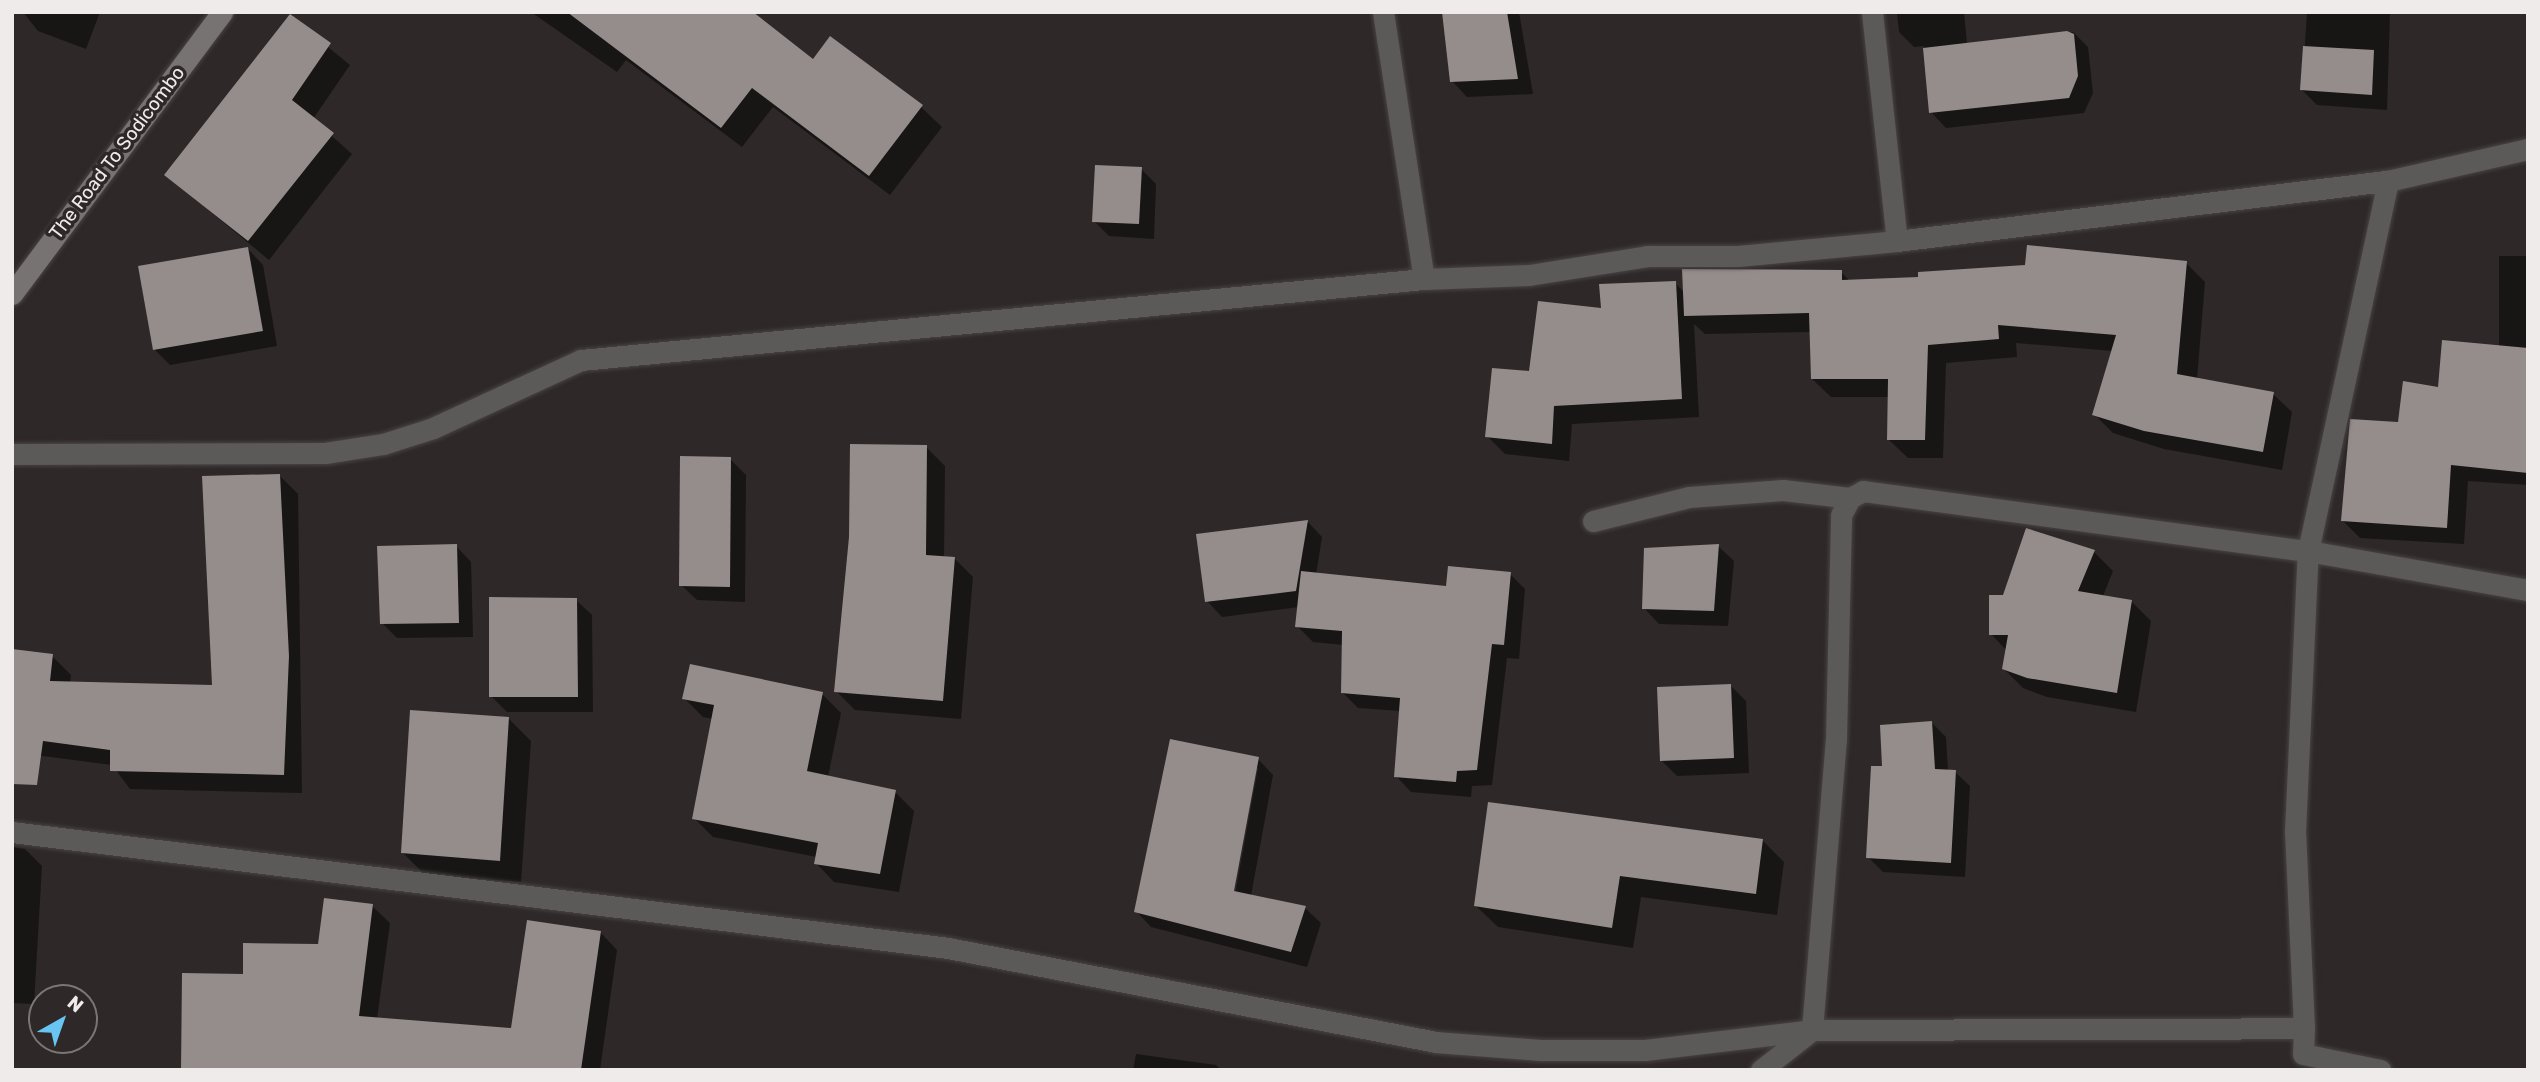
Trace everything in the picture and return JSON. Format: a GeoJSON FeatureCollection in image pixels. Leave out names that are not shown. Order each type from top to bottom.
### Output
{"type":"FeatureCollection","features":[{"type":"Feature","properties":{"kind":"main road","name":"The Road To Sodicombo"},"geometry":{"type":"LineString","coordinates":[[12,294],[222,12]]}},
{"type":"Feature","properties":{"kind":"street"},"geometry":{"type":"LineString","coordinates":[[1383,12],[1424,279]]}},
{"type":"Feature","properties":{"kind":"street"},"geometry":{"type":"LineString","coordinates":[[1872,12],[1897,241]]}},
{"type":"Feature","properties":{"kind":"street"},"geometry":{"type":"LineString","coordinates":[[12,454],[325,453],[383,444],[433,428],[581,360],[1424,279],[1529,275],[1647,256],[1738,256],[1897,241],[2388,181],[2528,149]]}},
{"type":"Feature","properties":{"kind":"street"},"geometry":{"type":"LineString","coordinates":[[2380,1070],[2302,1062],[2304,1028],[2295,832],[2308,551],[2388,181]]}},
{"type":"Feature","properties":{"kind":"street"},"geometry":{"type":"LineString","coordinates":[[1593,521],[1689,497],[1783,490],[1850,498]]}},
{"type":"Feature","properties":{"kind":"street"},"geometry":{"type":"LineString","coordinates":[[1761,1070],[1812,1030],[1836,738],[1841,514],[1850,498],[1863,491],[2308,551],[2528,590]]}},
{"type":"Feature","properties":{"kind":"street"},"geometry":{"type":"LineString","coordinates":[[12,832],[948,948],[1435,1042],[1541,1050],[1645,1051],[1812,1030],[2304,1028]]}},
{"type":"Feature","properties":{"kind":"building"},"geometry":{"type":"Polygon","coordinates":[[[567,12],[753,12],[813,59],[830,36],[923,105],[869,176],[752,88],[721,128],[567,12]]]}},
{"type":"Feature","properties":{"kind":"building"},"geometry":{"type":"Polygon","coordinates":[[[1442,12],[1507,12],[1518,79],[1450,82],[1442,12]]]}},
{"type":"Feature","properties":{"kind":"building"},"geometry":{"type":"Polygon","coordinates":[[[290,14],[331,43],[292,100],[334,133],[248,241],[164,175],[290,14]]]}},
{"type":"Feature","properties":{"kind":"building"},"geometry":{"type":"Polygon","coordinates":[[[2067,31],[2074,34],[2078,76],[2069,98],[1929,113],[1923,48],[2067,31]]]}},
{"type":"Feature","properties":{"kind":"building"},"geometry":{"type":"Polygon","coordinates":[[[2303,46],[2374,50],[2372,95],[2300,90],[2303,46]]]}},
{"type":"Feature","properties":{"kind":"building"},"geometry":{"type":"Polygon","coordinates":[[[1095,165],[1142,167],[1139,224],[1092,222],[1095,165]]]}},
{"type":"Feature","properties":{"kind":"building"},"geometry":{"type":"Polygon","coordinates":[[[2027,245],[2187,261],[2177,374],[2274,392],[2263,452],[2144,431],[2092,415],[2116,335],[1998,325],[1999,339],[1928,345],[1925,440],[1887,440],[1888,379],[1811,379],[1809,313],[1684,316],[1682,269],[1842,270],[1842,280],[1918,277],[1918,272],[2025,265],[2027,245]]]}},
{"type":"Feature","properties":{"kind":"building"},"geometry":{"type":"Polygon","coordinates":[[[248,247],[263,331],[153,350],[138,266],[248,247]]]}},
{"type":"Feature","properties":{"kind":"building"},"geometry":{"type":"Polygon","coordinates":[[[1676,281],[1682,399],[1554,406],[1552,444],[1485,437],[1492,368],[1529,371],[1538,301],[1601,308],[1599,284],[1676,281]]]}},
{"type":"Feature","properties":{"kind":"building"},"geometry":{"type":"Polygon","coordinates":[[[2442,340],[2528,348],[2528,473],[2451,465],[2447,528],[2341,521],[2350,419],[2398,422],[2403,381],[2438,387],[2442,340]]]}},
{"type":"Feature","properties":{"kind":"building"},"geometry":{"type":"Polygon","coordinates":[[[850,444],[927,445],[926,555],[955,557],[943,701],[834,692],[849,537],[850,444]]]}},
{"type":"Feature","properties":{"kind":"building"},"geometry":{"type":"Polygon","coordinates":[[[680,456],[731,457],[730,587],[679,586],[680,456]]]}},
{"type":"Feature","properties":{"kind":"building"},"geometry":{"type":"Polygon","coordinates":[[[280,474],[289,656],[284,775],[110,771],[110,750],[43,741],[37,785],[12,784],[12,649],[53,654],[50,681],[212,685],[202,476],[280,474]]]}},
{"type":"Feature","properties":{"kind":"building"},"geometry":{"type":"Polygon","coordinates":[[[1308,520],[1296,591],[1205,602],[1196,534],[1308,520]]]}},
{"type":"Feature","properties":{"kind":"building"},"geometry":{"type":"Polygon","coordinates":[[[2026,528],[2095,550],[2078,591],[2132,600],[2117,693],[2027,678],[2002,669],[2008,635],[1989,635],[1989,595],[2003,595],[2026,528]]]}},
{"type":"Feature","properties":{"kind":"building"},"geometry":{"type":"Polygon","coordinates":[[[457,544],[459,623],[380,624],[377,546],[457,544]]]}},
{"type":"Feature","properties":{"kind":"building"},"geometry":{"type":"Polygon","coordinates":[[[1719,544],[1714,611],[1642,609],[1644,548],[1719,544]]]}},
{"type":"Feature","properties":{"kind":"building"},"geometry":{"type":"Polygon","coordinates":[[[1448,566],[1511,572],[1504,645],[1492,644],[1477,770],[1457,771],[1456,782],[1394,777],[1400,698],[1341,693],[1342,631],[1295,627],[1301,571],[1446,586],[1448,566]]]}},
{"type":"Feature","properties":{"kind":"building"},"geometry":{"type":"Polygon","coordinates":[[[489,597],[577,598],[578,697],[489,697],[489,597]]]}},
{"type":"Feature","properties":{"kind":"building"},"geometry":{"type":"Polygon","coordinates":[[[690,664],[823,692],[807,771],[896,790],[880,874],[814,864],[818,843],[692,819],[714,705],[682,699],[690,664]]]}},
{"type":"Feature","properties":{"kind":"building"},"geometry":{"type":"Polygon","coordinates":[[[1731,684],[1734,758],[1660,761],[1657,687],[1731,684]]]}},
{"type":"Feature","properties":{"kind":"building"},"geometry":{"type":"Polygon","coordinates":[[[410,710],[509,717],[500,861],[401,853],[410,710]]]}},
{"type":"Feature","properties":{"kind":"building"},"geometry":{"type":"Polygon","coordinates":[[[1932,721],[1935,769],[1956,770],[1951,863],[1866,858],[1871,766],[1882,766],[1880,725],[1932,721]]]}},
{"type":"Feature","properties":{"kind":"building"},"geometry":{"type":"Polygon","coordinates":[[[1170,739],[1259,757],[1234,891],[1306,906],[1291,952],[1134,912],[1170,739]]]}},
{"type":"Feature","properties":{"kind":"building"},"geometry":{"type":"Polygon","coordinates":[[[1488,802],[1763,839],[1756,894],[1620,876],[1612,928],[1474,906],[1488,802]]]}},
{"type":"Feature","properties":{"kind":"building"},"geometry":{"type":"Polygon","coordinates":[[[324,898],[373,904],[359,1016],[511,1028],[527,920],[601,931],[581,1070],[181,1070],[182,973],[243,974],[243,943],[318,944],[324,898]]]}}]}
